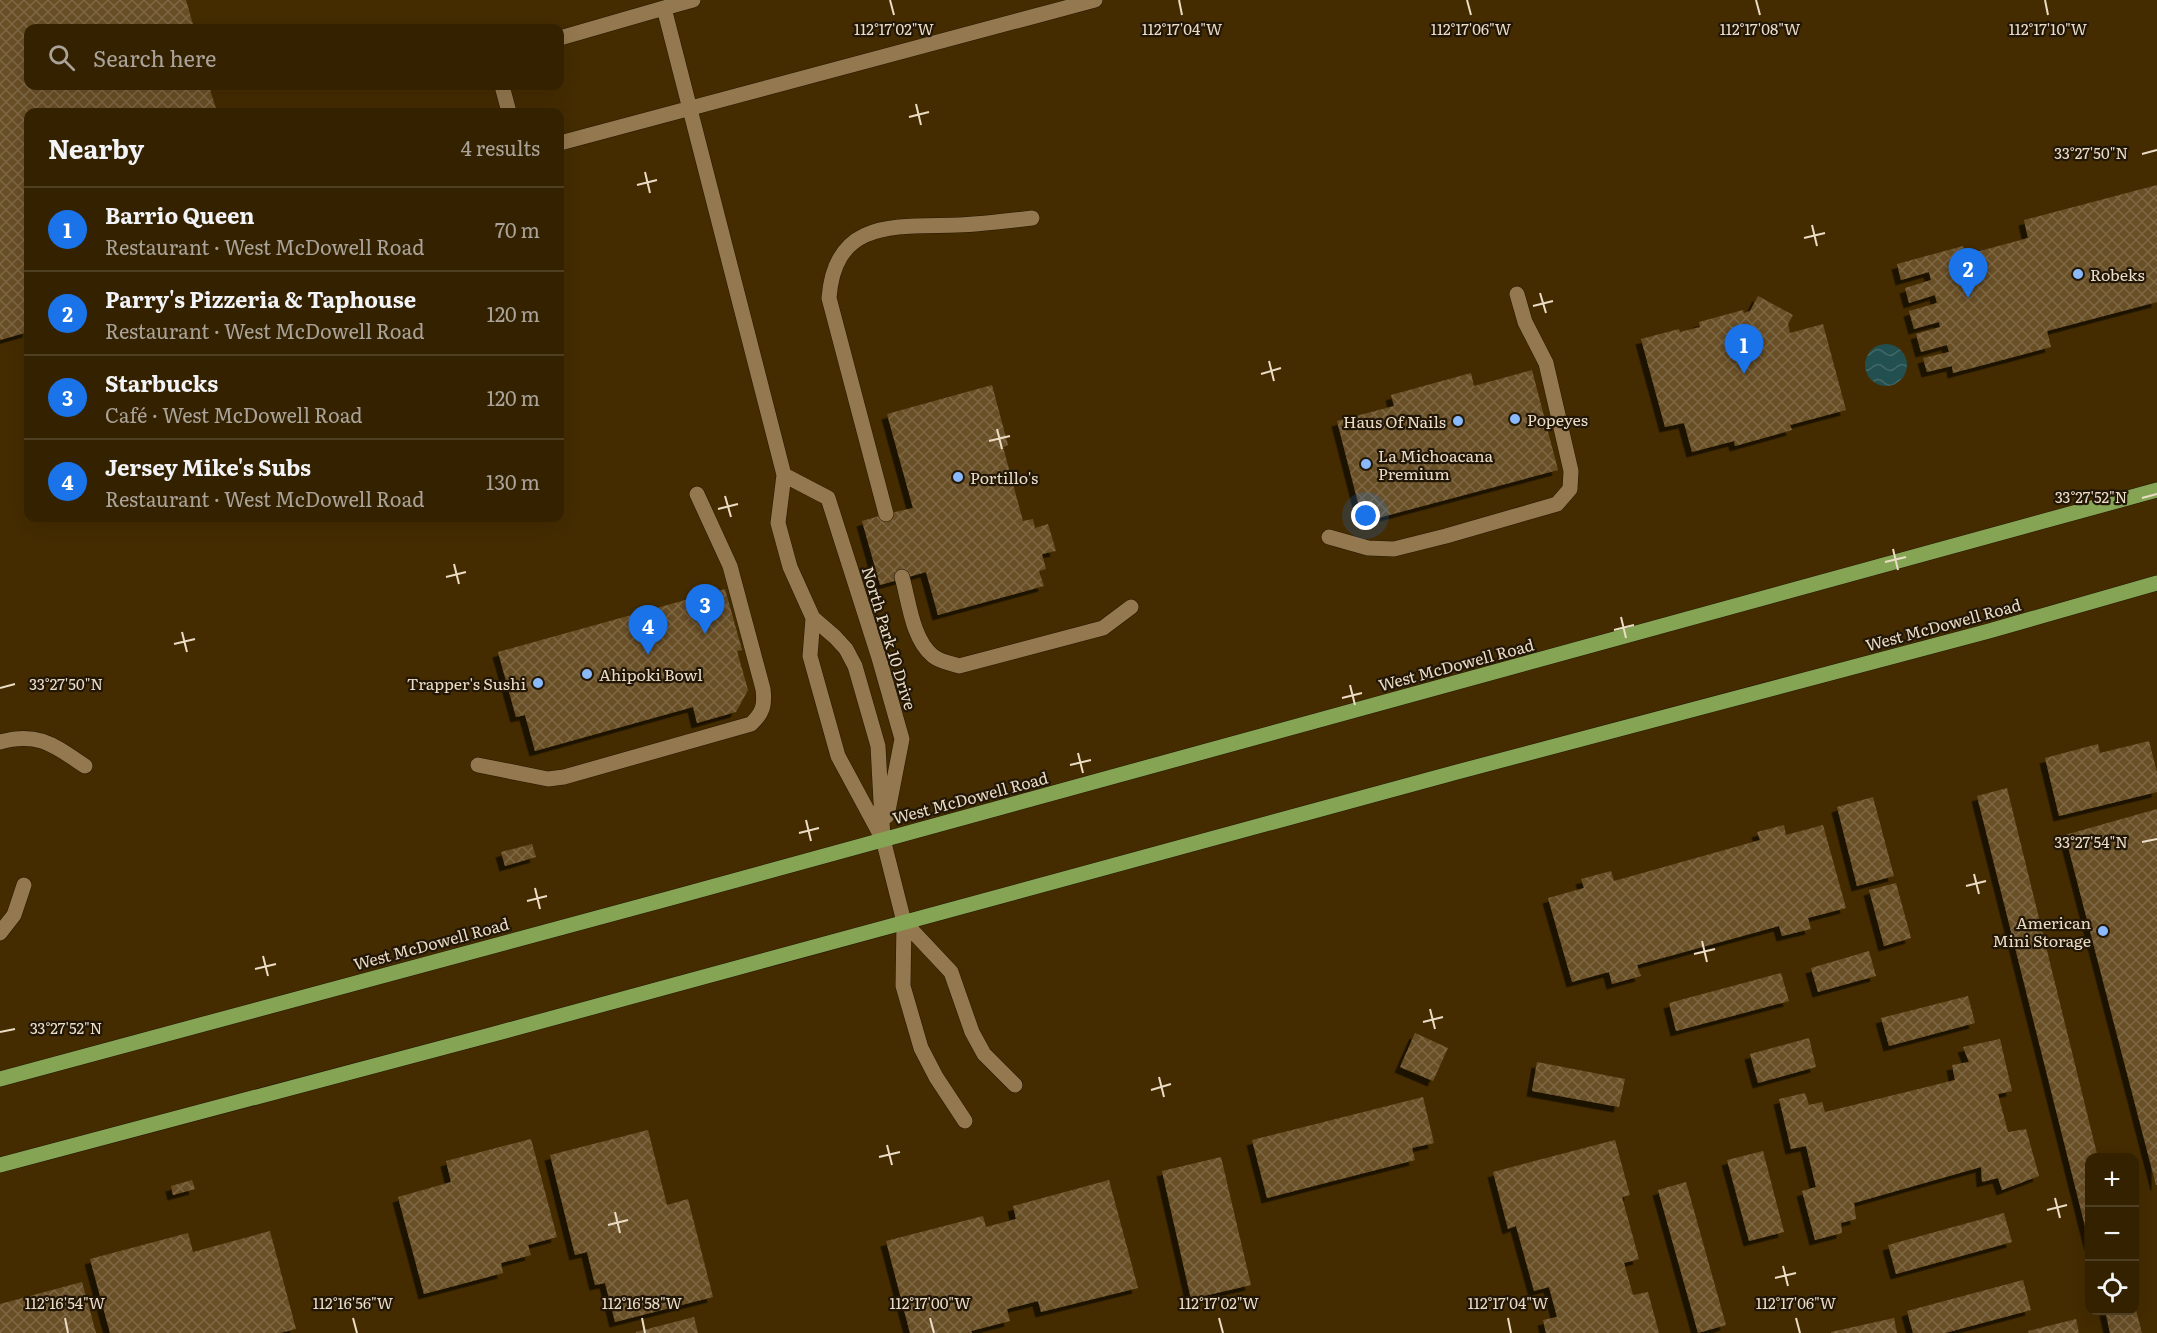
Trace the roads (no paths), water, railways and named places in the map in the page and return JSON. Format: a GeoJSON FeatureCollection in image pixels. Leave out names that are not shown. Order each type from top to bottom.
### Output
{"type":"FeatureCollection","features":[{"type":"Feature","properties":{"kind":"main road","name":"West McDowell Road"},"geometry":{"type":"LineString","coordinates":[[0,1079],[2157,490]]}},
{"type":"Feature","properties":{"kind":"main road","name":"West McDowell Road"},"geometry":{"type":"LineString","coordinates":[[0,1165],[1469,768],[1989,631],[2157,583]]}},
{"type":"Feature","properties":{"kind":"lane"},"geometry":{"type":"LineString","coordinates":[[564,37],[693,0]]}},
{"type":"Feature","properties":{"kind":"lane"},"geometry":{"type":"LineString","coordinates":[[564,142],[1095,0]]}},
{"type":"Feature","properties":{"kind":"lane","name":"North Park 10 Drive"},"geometry":{"type":"LineString","coordinates":[[664,8],[784,475],[778,523],[790,567],[813,618],[846,649],[855,666],[878,746],[883,839],[904,922]]}},
{"type":"Feature","properties":{"kind":"lane"},"geometry":{"type":"LineString","coordinates":[[503,90],[508,108]]}},
{"type":"Feature","properties":{"kind":"lane"},"geometry":{"type":"LineString","coordinates":[[886,514],[829,298],[830,281],[842,252],[861,237],[886,227],[966,225],[1032,218]]}},
{"type":"Feature","properties":{"kind":"lane"},"geometry":{"type":"LineString","coordinates":[[1329,537],[1368,548],[1394,549],[1557,504],[1570,489],[1571,471],[1546,363],[1525,322],[1517,294]]}},
{"type":"Feature","properties":{"kind":"lane","name":"North Park 10 Drive"},"geometry":{"type":"LineString","coordinates":[[784,475],[828,498],[902,739],[883,839]]}},
{"type":"Feature","properties":{"kind":"lane"},"geometry":{"type":"LineString","coordinates":[[478,765],[548,779],[564,777],[752,724],[762,714],[765,701],[763,689],[730,566],[697,494]]}},
{"type":"Feature","properties":{"kind":"lane"},"geometry":{"type":"LineString","coordinates":[[902,577],[915,626],[922,642],[932,655],[959,666],[1103,628],[1131,608]]}},
{"type":"Feature","properties":{"kind":"lane","name":"North Park 10 Drive"},"geometry":{"type":"LineString","coordinates":[[813,618],[810,656],[838,756],[883,839]]}},
{"type":"Feature","properties":{"kind":"lane"},"geometry":{"type":"LineString","coordinates":[[0,741],[29,737],[55,746],[85,766]]}},
{"type":"Feature","properties":{"kind":"lane"},"geometry":{"type":"LineString","coordinates":[[0,933],[14,915],[24,885]]}},
{"type":"Feature","properties":{"kind":"lane"},"geometry":{"type":"LineString","coordinates":[[904,922],[951,972],[976,1040],[984,1054],[1015,1085]]}},
{"type":"Feature","properties":{"kind":"lane"},"geometry":{"type":"LineString","coordinates":[[904,922],[903,986],[921,1048],[936,1077],[965,1121]]}},
{"type":"Feature","properties":{"kind":"water"},"geometry":{"type":"Polygon","coordinates":[[[1886,344],[1894,345],[1901,350],[1906,357],[1906,373],[1901,380],[1894,385],[1886,386],[1878,385],[1871,380],[1866,373],[1865,365],[1866,357],[1871,350],[1878,345],[1886,344]]]}},
{"type":"Feature","properties":{"kind":"place","name":"Robeks"},"geometry":{"type":"Point","coordinates":[2078,274]}},
{"type":"Feature","properties":{"kind":"place","name":"Parry's Pizzeria & Taphouse"},"geometry":{"type":"Point","coordinates":[1968,298]}},
{"type":"Feature","properties":{"kind":"place","name":"Barrio Queen"},"geometry":{"type":"Point","coordinates":[1744,374]}},
{"type":"Feature","properties":{"kind":"place","name":"Popeyes"},"geometry":{"type":"Point","coordinates":[1515,419]}},
{"type":"Feature","properties":{"kind":"place","name":"Haus Of Nails"},"geometry":{"type":"Point","coordinates":[1458,421]}},
{"type":"Feature","properties":{"kind":"place","name":"La Michoacana Premium"},"geometry":{"type":"Point","coordinates":[1366,464]}},
{"type":"Feature","properties":{"kind":"place","name":"Portillo's"},"geometry":{"type":"Point","coordinates":[958,477]}},
{"type":"Feature","properties":{"kind":"place","name":"Starbucks"},"geometry":{"type":"Point","coordinates":[705,634]}},
{"type":"Feature","properties":{"kind":"place","name":"Jersey Mike's Subs"},"geometry":{"type":"Point","coordinates":[648,655]}},
{"type":"Feature","properties":{"kind":"place","name":"Ahipoki Bowl"},"geometry":{"type":"Point","coordinates":[587,674]}},
{"type":"Feature","properties":{"kind":"place","name":"Trapper's Sushi"},"geometry":{"type":"Point","coordinates":[538,683]}},
{"type":"Feature","properties":{"kind":"place","name":"American Mini Storage"},"geometry":{"type":"Point","coordinates":[2103,931]}}]}
